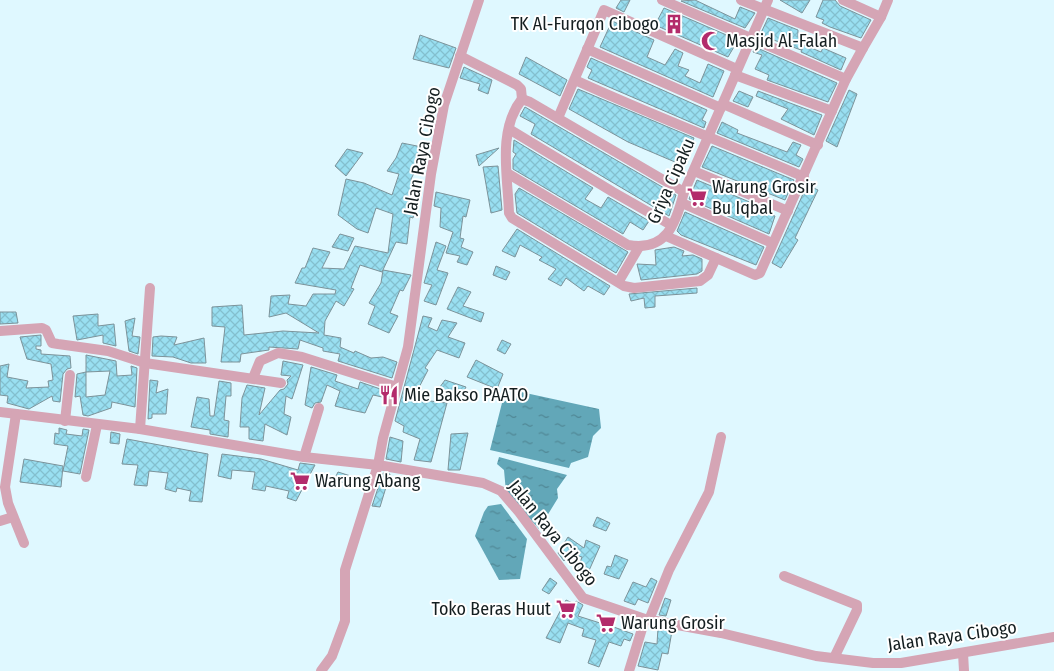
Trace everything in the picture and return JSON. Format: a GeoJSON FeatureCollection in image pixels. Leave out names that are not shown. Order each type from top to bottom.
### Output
{"type":"FeatureCollection","features":[{"type":"Feature","properties":{"kind":"street","name":"Jalan Raya Cibogo"},"geometry":{"type":"LineString","coordinates":[[479,0],[470,34],[460,56],[444,105],[438,134],[408,347],[383,438],[378,465],[483,482],[496,487],[519,512],[583,598],[647,620],[880,667],[1054,637]]}},
{"type":"Feature","properties":{"kind":"street"},"geometry":{"type":"LineString","coordinates":[[558,118],[608,0]]}},
{"type":"Feature","properties":{"kind":"street"},"geometry":{"type":"LineString","coordinates":[[662,0],[846,80]]}},
{"type":"Feature","properties":{"kind":"street"},"geometry":{"type":"LineString","coordinates":[[741,0],[766,5],[863,48]]}},
{"type":"Feature","properties":{"kind":"street"},"geometry":{"type":"LineString","coordinates":[[843,0],[881,17]]}},
{"type":"Feature","properties":{"kind":"street"},"geometry":{"type":"LineString","coordinates":[[666,236],[757,274],[788,212],[846,80],[881,17],[888,0]]}},
{"type":"Feature","properties":{"kind":"street","name":"Griya Cipaku"},"geometry":{"type":"LineString","coordinates":[[639,247],[655,245],[666,236],[682,203],[684,192],[766,5]]}},
{"type":"Feature","properties":{"kind":"street"},"geometry":{"type":"LineString","coordinates":[[604,10],[736,72],[832,111]]}},
{"type":"Feature","properties":{"kind":"street"},"geometry":{"type":"LineString","coordinates":[[587,49],[818,145]]}},
{"type":"Feature","properties":{"kind":"street"},"geometry":{"type":"LineString","coordinates":[[460,56],[518,85],[521,89],[522,100],[517,106],[504,144],[509,213],[512,218],[624,286],[634,288],[700,281],[708,275],[716,258]]}},
{"type":"Feature","properties":{"kind":"street"},"geometry":{"type":"LineString","coordinates":[[575,80],[652,115],[710,136],[804,176]]}},
{"type":"Feature","properties":{"kind":"street"},"geometry":{"type":"LineString","coordinates":[[522,100],[558,118],[684,192]]}},
{"type":"Feature","properties":{"kind":"street"},"geometry":{"type":"LineString","coordinates":[[509,129],[671,225]]}},
{"type":"Feature","properties":{"kind":"street"},"geometry":{"type":"LineString","coordinates":[[694,170],[788,212]]}},
{"type":"Feature","properties":{"kind":"street"},"geometry":{"type":"LineString","coordinates":[[507,173],[618,240],[628,245],[639,247],[618,281]]}},
{"type":"Feature","properties":{"kind":"street"},"geometry":{"type":"LineString","coordinates":[[682,203],[772,244]]}},
{"type":"Feature","properties":{"kind":"street"},"geometry":{"type":"LineString","coordinates":[[140,429],[150,288]]}},
{"type":"Feature","properties":{"kind":"street"},"geometry":{"type":"LineString","coordinates":[[0,331],[43,328],[52,343],[108,351],[145,363],[281,383]]}},
{"type":"Feature","properties":{"kind":"street"},"geometry":{"type":"LineString","coordinates":[[253,378],[260,361],[278,353],[302,357],[397,387]]}},
{"type":"Feature","properties":{"kind":"street"},"geometry":{"type":"LineString","coordinates":[[65,421],[70,375]]}},
{"type":"Feature","properties":{"kind":"street"},"geometry":{"type":"LineString","coordinates":[[304,457],[319,408]]}},
{"type":"Feature","properties":{"kind":"street"},"geometry":{"type":"LineString","coordinates":[[0,412],[140,429],[304,457],[378,465],[345,570],[345,621],[332,656],[321,671]]}},
{"type":"Feature","properties":{"kind":"street"},"geometry":{"type":"LineString","coordinates":[[16,414],[5,486],[13,516],[24,543]]}},
{"type":"Feature","properties":{"kind":"street"},"geometry":{"type":"LineString","coordinates":[[86,477],[97,425]]}},
{"type":"Feature","properties":{"kind":"street"},"geometry":{"type":"LineString","coordinates":[[629,671],[647,620],[669,570],[709,492],[721,437]]}},
{"type":"Feature","properties":{"kind":"street"},"geometry":{"type":"LineString","coordinates":[[0,521],[13,516]]}},
{"type":"Feature","properties":{"kind":"street"},"geometry":{"type":"LineString","coordinates":[[784,576],[856,604],[857,610],[834,658]]}},
{"type":"Feature","properties":{"kind":"street"},"geometry":{"type":"LineString","coordinates":[[963,653],[964,671]]}},
{"type":"Feature","properties":{"kind":"water"},"geometry":{"type":"Polygon","coordinates":[[[521,392],[599,409],[601,428],[593,436],[588,457],[571,463],[569,468],[490,450],[502,403],[521,392]]]}},
{"type":"Feature","properties":{"kind":"water"},"geometry":{"type":"Polygon","coordinates":[[[499,457],[567,475],[557,489],[558,498],[539,529],[506,492],[504,470],[497,464],[499,457]]]}},
{"type":"Feature","properties":{"kind":"water"},"geometry":{"type":"Polygon","coordinates":[[[501,504],[527,539],[520,579],[499,580],[475,536],[488,506],[501,504]]]}},
{"type":"Feature","properties":{"kind":"building"},"geometry":{"type":"Polygon","coordinates":[[[621,0],[630,0],[624,12],[616,8],[621,0]]]}},
{"type":"Feature","properties":{"kind":"building"},"geometry":{"type":"Polygon","coordinates":[[[695,0],[735,19],[740,7],[755,13],[745,28],[681,1],[695,0]]]}},
{"type":"Feature","properties":{"kind":"building"},"geometry":{"type":"Polygon","coordinates":[[[780,0],[810,0],[802,13],[780,0]]]}},
{"type":"Feature","properties":{"kind":"building"},"geometry":{"type":"Polygon","coordinates":[[[823,0],[835,0],[840,6],[871,20],[861,38],[830,27],[822,23],[824,20],[816,17],[823,0]]]}},
{"type":"Feature","properties":{"kind":"building"},"geometry":{"type":"Polygon","coordinates":[[[664,8],[738,40],[728,57],[655,25],[664,8]]]}},
{"type":"Feature","properties":{"kind":"building"},"geometry":{"type":"Polygon","coordinates":[[[768,18],[798,30],[798,37],[804,40],[801,50],[760,35],[768,18]]]}},
{"type":"Feature","properties":{"kind":"building"},"geometry":{"type":"Polygon","coordinates":[[[612,21],[654,40],[647,57],[665,65],[675,49],[683,53],[678,66],[689,70],[685,76],[700,83],[708,64],[724,71],[713,97],[600,47],[612,21]]]}},
{"type":"Feature","properties":{"kind":"building"},"geometry":{"type":"Polygon","coordinates":[[[420,35],[456,48],[449,68],[413,59],[420,35]]]}},
{"type":"Feature","properties":{"kind":"building"},"geometry":{"type":"Polygon","coordinates":[[[804,45],[821,52],[823,48],[846,58],[841,70],[801,52],[804,45]]]}},
{"type":"Feature","properties":{"kind":"building"},"geometry":{"type":"Polygon","coordinates":[[[755,47],[837,83],[828,102],[767,80],[769,75],[755,69],[762,55],[753,52],[755,47]]]}},
{"type":"Feature","properties":{"kind":"building"},"geometry":{"type":"Polygon","coordinates":[[[526,57],[567,80],[560,96],[519,74],[526,57]]]}},
{"type":"Feature","properties":{"kind":"building"},"geometry":{"type":"Polygon","coordinates":[[[591,58],[707,110],[702,120],[706,122],[704,128],[588,78],[592,70],[587,67],[591,58]]]}},
{"type":"Feature","properties":{"kind":"building"},"geometry":{"type":"Polygon","coordinates":[[[464,67],[492,80],[488,94],[478,90],[480,84],[460,78],[464,67]]]}},
{"type":"Feature","properties":{"kind":"building"},"geometry":{"type":"Polygon","coordinates":[[[578,89],[694,138],[682,165],[628,142],[569,109],[578,89]]]}},
{"type":"Feature","properties":{"kind":"building"},"geometry":{"type":"Polygon","coordinates":[[[849,90],[857,94],[837,147],[826,141],[849,90]]]}},
{"type":"Feature","properties":{"kind":"building"},"geometry":{"type":"Polygon","coordinates":[[[739,91],[753,97],[748,107],[733,101],[739,91]]]}},
{"type":"Feature","properties":{"kind":"building"},"geometry":{"type":"Polygon","coordinates":[[[758,91],[822,115],[814,135],[781,119],[788,109],[756,96],[758,91]]]}},
{"type":"Feature","properties":{"kind":"building"},"geometry":{"type":"Polygon","coordinates":[[[525,107],[676,195],[669,216],[531,134],[535,124],[520,116],[525,107]]]}},
{"type":"Feature","properties":{"kind":"building"},"geometry":{"type":"Polygon","coordinates":[[[722,122],[738,130],[737,133],[787,152],[793,142],[801,145],[796,155],[803,159],[799,167],[717,133],[722,122]]]}},
{"type":"Feature","properties":{"kind":"building"},"geometry":{"type":"Polygon","coordinates":[[[514,140],[593,188],[585,199],[601,208],[608,197],[649,221],[643,230],[630,222],[623,234],[513,169],[513,159],[516,154],[513,152],[514,140]]]}},
{"type":"Feature","properties":{"kind":"building"},"geometry":{"type":"Polygon","coordinates":[[[402,143],[427,148],[411,179],[421,184],[413,218],[410,217],[407,244],[396,242],[382,272],[360,265],[351,288],[354,289],[344,306],[336,301],[325,321],[324,335],[341,338],[340,347],[354,353],[355,351],[371,358],[383,357],[397,362],[392,378],[338,361],[340,354],[323,351],[323,348],[300,340],[298,349],[269,347],[269,350],[241,354],[240,362],[221,362],[225,327],[212,326],[212,307],[242,305],[244,335],[283,331],[319,333],[286,313],[269,317],[271,296],[290,295],[288,304],[306,306],[313,294],[335,294],[336,290],[295,283],[302,268],[305,268],[313,248],[330,252],[322,268],[344,269],[355,246],[388,253],[393,214],[376,208],[368,233],[357,229],[338,215],[346,179],[364,183],[392,195],[399,174],[387,171],[396,158],[402,143]]]}},
{"type":"Feature","properties":{"kind":"building"},"geometry":{"type":"Polygon","coordinates":[[[712,146],[794,180],[785,200],[702,167],[712,146]]]}},
{"type":"Feature","properties":{"kind":"building"},"geometry":{"type":"Polygon","coordinates":[[[499,148],[479,166],[476,155],[499,148]]]}},
{"type":"Feature","properties":{"kind":"building"},"geometry":{"type":"Polygon","coordinates":[[[347,149],[363,153],[346,176],[335,166],[347,149]]]}},
{"type":"Feature","properties":{"kind":"building"},"geometry":{"type":"Polygon","coordinates":[[[498,166],[502,210],[491,213],[483,167],[498,166]]]}},
{"type":"Feature","properties":{"kind":"building"},"geometry":{"type":"Polygon","coordinates":[[[697,180],[771,211],[771,215],[775,216],[769,234],[689,199],[697,180]]]}},
{"type":"Feature","properties":{"kind":"building"},"geometry":{"type":"Polygon","coordinates":[[[807,185],[818,190],[795,238],[798,240],[781,268],[772,263],[807,185]]]}},
{"type":"Feature","properties":{"kind":"building"},"geometry":{"type":"Polygon","coordinates":[[[519,188],[628,252],[616,273],[517,213],[515,194],[519,188]]]}},
{"type":"Feature","properties":{"kind":"building"},"geometry":{"type":"Polygon","coordinates":[[[436,192],[470,200],[466,217],[463,216],[460,238],[464,239],[461,247],[473,252],[467,265],[457,262],[460,256],[446,253],[453,232],[440,227],[441,208],[434,206],[436,192]]]}},
{"type":"Feature","properties":{"kind":"building"},"geometry":{"type":"Polygon","coordinates":[[[685,212],[764,247],[756,265],[681,235],[677,231],[685,212]]]}},
{"type":"Feature","properties":{"kind":"building"},"geometry":{"type":"Polygon","coordinates":[[[517,229],[610,286],[604,295],[588,286],[584,291],[566,278],[561,286],[548,279],[556,269],[539,260],[542,257],[520,245],[515,257],[502,251],[517,229]]]}},
{"type":"Feature","properties":{"kind":"building"},"geometry":{"type":"Polygon","coordinates":[[[340,234],[354,238],[348,251],[332,247],[340,234]]]}},
{"type":"Feature","properties":{"kind":"building"},"geometry":{"type":"Polygon","coordinates":[[[436,242],[446,246],[437,270],[448,273],[436,305],[424,301],[432,285],[424,283],[436,242]]]}},
{"type":"Feature","properties":{"kind":"building"},"geometry":{"type":"Polygon","coordinates":[[[674,247],[684,251],[682,256],[693,255],[702,259],[702,271],[697,274],[641,280],[637,264],[656,265],[655,250],[674,247]]]}},
{"type":"Feature","properties":{"kind":"building"},"geometry":{"type":"Polygon","coordinates":[[[496,266],[510,272],[506,280],[493,275],[496,266]]]}},
{"type":"Feature","properties":{"kind":"building"},"geometry":{"type":"Polygon","coordinates":[[[383,270],[411,275],[403,291],[400,290],[390,313],[398,316],[389,333],[368,324],[375,306],[369,303],[381,283],[383,270]]]}},
{"type":"Feature","properties":{"kind":"building"},"geometry":{"type":"Polygon","coordinates":[[[458,287],[471,292],[463,306],[484,313],[481,322],[447,309],[458,287]]]}},
{"type":"Feature","properties":{"kind":"building"},"geometry":{"type":"Polygon","coordinates":[[[697,288],[697,293],[655,296],[655,307],[645,308],[644,298],[631,301],[629,294],[697,288]]]}},
{"type":"Feature","properties":{"kind":"building"},"geometry":{"type":"Polygon","coordinates":[[[0,312],[16,312],[18,323],[0,324],[0,312]]]}},
{"type":"Feature","properties":{"kind":"building"},"geometry":{"type":"Polygon","coordinates":[[[98,314],[98,326],[114,324],[116,346],[103,343],[103,335],[77,340],[73,316],[98,314]]]}},
{"type":"Feature","properties":{"kind":"building"},"geometry":{"type":"Polygon","coordinates":[[[423,316],[432,318],[428,327],[437,331],[442,320],[457,323],[448,337],[465,343],[459,358],[437,350],[425,368],[428,370],[413,399],[447,403],[431,462],[414,460],[420,439],[403,432],[404,426],[395,421],[423,316]]]}},
{"type":"Feature","properties":{"kind":"building"},"geometry":{"type":"Polygon","coordinates":[[[135,318],[132,336],[140,337],[138,354],[129,351],[125,321],[135,318]]]}},
{"type":"Feature","properties":{"kind":"building"},"geometry":{"type":"Polygon","coordinates":[[[41,335],[41,346],[36,346],[36,349],[41,350],[41,354],[70,356],[71,368],[67,369],[63,374],[60,402],[53,401],[52,396],[29,409],[7,403],[8,396],[0,395],[0,366],[9,364],[7,377],[28,381],[26,388],[49,387],[48,381],[53,380],[51,364],[27,359],[20,337],[41,335]]]}},
{"type":"Feature","properties":{"kind":"building"},"geometry":{"type":"Polygon","coordinates":[[[153,337],[177,337],[174,345],[204,338],[206,363],[191,363],[173,357],[152,356],[153,337]]]}},
{"type":"Feature","properties":{"kind":"building"},"geometry":{"type":"Polygon","coordinates":[[[502,340],[511,344],[505,354],[497,350],[502,340]]]}},
{"type":"Feature","properties":{"kind":"building"},"geometry":{"type":"Polygon","coordinates":[[[86,355],[116,361],[117,376],[132,375],[131,366],[137,368],[135,407],[112,402],[111,408],[88,416],[83,415],[80,396],[75,397],[77,374],[86,372],[86,355]],[[110,371],[86,372],[86,397],[105,395],[110,371]]]}},
{"type":"Feature","properties":{"kind":"building"},"geometry":{"type":"Polygon","coordinates":[[[476,360],[503,374],[497,389],[467,377],[476,360]]]}},
{"type":"Feature","properties":{"kind":"building"},"geometry":{"type":"Polygon","coordinates":[[[283,361],[303,365],[292,399],[286,396],[284,414],[291,417],[287,435],[265,424],[263,441],[249,439],[249,427],[240,427],[242,398],[247,385],[265,388],[259,415],[280,390],[284,389],[288,384],[287,380],[291,376],[281,375],[283,361]]]}},
{"type":"Feature","properties":{"kind":"building"},"geometry":{"type":"Polygon","coordinates":[[[311,367],[337,375],[335,381],[358,389],[360,382],[389,392],[387,398],[373,395],[365,413],[351,410],[335,406],[340,391],[327,385],[321,402],[315,403],[312,408],[305,405],[311,367]]]}},
{"type":"Feature","properties":{"kind":"building"},"geometry":{"type":"Polygon","coordinates":[[[150,380],[158,381],[156,393],[168,389],[166,414],[152,414],[152,418],[148,419],[150,380]]]}},
{"type":"Feature","properties":{"kind":"building"},"geometry":{"type":"Polygon","coordinates":[[[445,380],[466,387],[460,398],[448,397],[437,391],[445,380]]]}},
{"type":"Feature","properties":{"kind":"building"},"geometry":{"type":"Polygon","coordinates":[[[219,381],[231,383],[231,396],[226,396],[224,420],[229,421],[228,437],[210,434],[210,430],[191,427],[197,397],[209,399],[210,416],[214,416],[219,381]]]}},
{"type":"Feature","properties":{"kind":"building"},"geometry":{"type":"Polygon","coordinates":[[[59,428],[67,430],[66,434],[82,436],[83,429],[89,430],[80,474],[63,471],[68,446],[54,444],[55,433],[59,434],[59,428]]]}},
{"type":"Feature","properties":{"kind":"building"},"geometry":{"type":"Polygon","coordinates":[[[111,432],[120,434],[119,444],[110,443],[111,432]]]}},
{"type":"Feature","properties":{"kind":"building"},"geometry":{"type":"Polygon","coordinates":[[[468,433],[460,470],[448,470],[451,434],[468,433]]]}},
{"type":"Feature","properties":{"kind":"building"},"geometry":{"type":"Polygon","coordinates":[[[390,437],[403,441],[401,462],[386,459],[390,437]]]}},
{"type":"Feature","properties":{"kind":"building"},"geometry":{"type":"Polygon","coordinates":[[[127,439],[208,454],[202,502],[189,501],[191,491],[177,488],[176,492],[165,489],[168,473],[149,471],[147,486],[134,485],[138,465],[122,464],[127,439]]]}},
{"type":"Feature","properties":{"kind":"building"},"geometry":{"type":"Polygon","coordinates":[[[222,454],[261,459],[298,470],[300,463],[315,465],[296,501],[287,498],[289,491],[266,486],[265,491],[252,489],[255,472],[232,470],[231,479],[218,476],[222,454]]]}},
{"type":"Feature","properties":{"kind":"building"},"geometry":{"type":"Polygon","coordinates":[[[24,459],[63,466],[61,487],[20,482],[24,459]]]}},
{"type":"Feature","properties":{"kind":"building"},"geometry":{"type":"Polygon","coordinates":[[[338,472],[357,478],[354,486],[334,480],[338,472]]]}},
{"type":"Feature","properties":{"kind":"building"},"geometry":{"type":"Polygon","coordinates":[[[383,473],[390,474],[380,507],[372,506],[383,473]]]}},
{"type":"Feature","properties":{"kind":"building"},"geometry":{"type":"Polygon","coordinates":[[[597,517],[610,523],[606,531],[593,526],[597,517]]]}},
{"type":"Feature","properties":{"kind":"building"},"geometry":{"type":"Polygon","coordinates":[[[568,537],[584,548],[586,540],[600,546],[587,575],[577,571],[582,557],[569,553],[564,561],[558,553],[568,537]]]}},
{"type":"Feature","properties":{"kind":"building"},"geometry":{"type":"Polygon","coordinates":[[[615,555],[628,560],[619,579],[604,574],[607,566],[611,567],[615,555]]]}},
{"type":"Feature","properties":{"kind":"building"},"geometry":{"type":"Polygon","coordinates":[[[550,578],[557,583],[549,594],[542,590],[550,578]]]}},
{"type":"Feature","properties":{"kind":"building"},"geometry":{"type":"Polygon","coordinates":[[[651,578],[657,581],[648,603],[638,599],[635,605],[624,601],[633,582],[646,587],[651,578]]]}},
{"type":"Feature","properties":{"kind":"building"},"geometry":{"type":"Polygon","coordinates":[[[665,598],[671,600],[666,616],[659,615],[665,598]]]}},
{"type":"Feature","properties":{"kind":"building"},"geometry":{"type":"Polygon","coordinates":[[[566,600],[575,604],[576,601],[583,605],[578,616],[600,623],[601,620],[633,634],[630,641],[624,639],[621,646],[609,642],[599,667],[588,663],[596,640],[582,636],[584,629],[568,623],[560,643],[546,638],[566,600]]]}},
{"type":"Feature","properties":{"kind":"building"},"geometry":{"type":"Polygon","coordinates":[[[658,628],[672,631],[668,654],[662,653],[658,670],[638,666],[645,642],[657,644],[658,628]]]}},
{"type":"Feature","properties":{"kind":"place","name":"TK Al-Furqon Cibogo"},"geometry":{"type":"Point","coordinates":[674,24]}},
{"type":"Feature","properties":{"kind":"place","name":"Masjid Al-Falah"},"geometry":{"type":"Point","coordinates":[711,41]}},
{"type":"Feature","properties":{"kind":"place","name":"Warung Grosir Bu Iqbal"},"geometry":{"type":"Point","coordinates":[697,197]}},
{"type":"Feature","properties":{"kind":"place","name":"Mie Bakso PAATO"},"geometry":{"type":"Point","coordinates":[389,395]}},
{"type":"Feature","properties":{"kind":"place","name":"Warung Abang"},"geometry":{"type":"Point","coordinates":[300,481]}},
{"type":"Feature","properties":{"kind":"place","name":"Toko Beras Huut"},"geometry":{"type":"Point","coordinates":[566,609]}},
{"type":"Feature","properties":{"kind":"place","name":"Warung Grosir"},"geometry":{"type":"Point","coordinates":[606,623]}}]}
